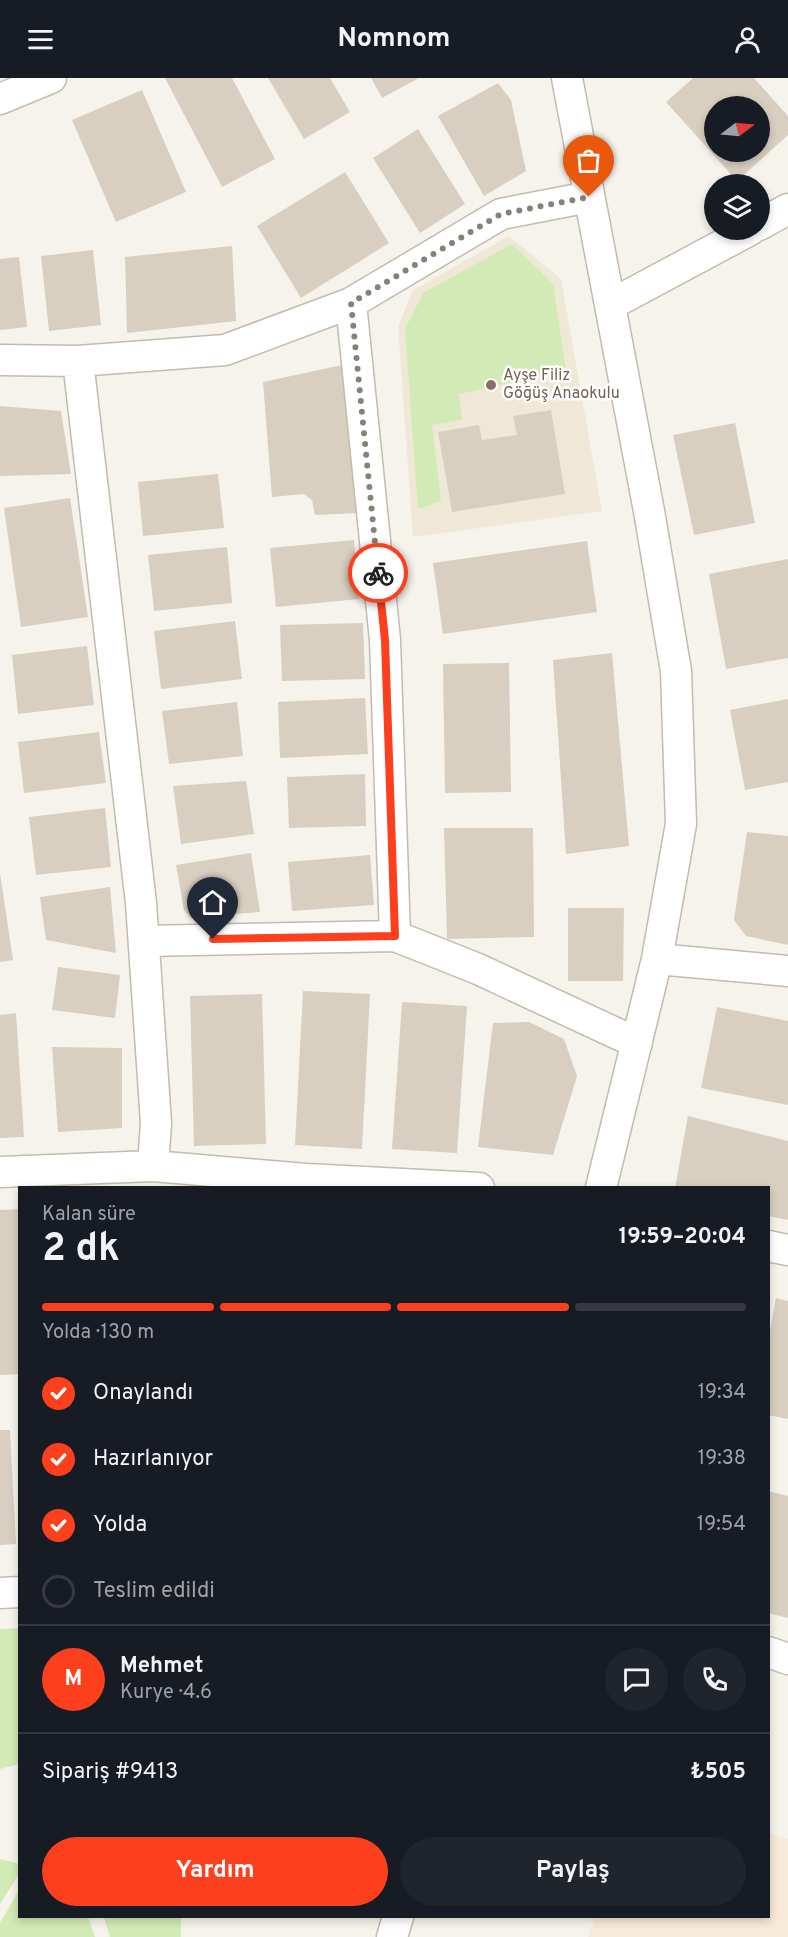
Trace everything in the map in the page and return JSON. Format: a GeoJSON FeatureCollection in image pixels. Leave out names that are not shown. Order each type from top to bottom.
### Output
{"type":"FeatureCollection","features":[{"type":"Feature","properties":{"kind":"street"},"geometry":{"type":"LineString","coordinates":[[0,99],[51,78]]}},
{"type":"Feature","properties":{"kind":"street"},"geometry":{"type":"LineString","coordinates":[[567,78],[650,511],[676,671],[681,824],[657,959],[601,1186]]}},
{"type":"Feature","properties":{"kind":"street"},"geometry":{"type":"LineString","coordinates":[[0,360],[78,361],[225,350],[351,303],[501,214],[589,197]]}},
{"type":"Feature","properties":{"kind":"street"},"geometry":{"type":"LineString","coordinates":[[770,219],[788,209]]}},
{"type":"Feature","properties":{"kind":"street"},"geometry":{"type":"LineString","coordinates":[[610,305],[731,240]]}},
{"type":"Feature","properties":{"kind":"street"},"geometry":{"type":"LineString","coordinates":[[351,303],[385,640],[395,936]]}},
{"type":"Feature","properties":{"kind":"street"},"geometry":{"type":"LineString","coordinates":[[78,361],[144,941],[156,1123],[153,1166]]}},
{"type":"Feature","properties":{"kind":"street"},"geometry":{"type":"LineString","coordinates":[[144,941],[395,936],[478,969],[637,1042]]}},
{"type":"Feature","properties":{"kind":"street"},"geometry":{"type":"LineString","coordinates":[[657,959],[788,971]]}},
{"type":"Feature","properties":{"kind":"street"},"geometry":{"type":"LineString","coordinates":[[0,1172],[153,1166],[306,1179],[441,1186]]}},
{"type":"Feature","properties":{"kind":"street"},"geometry":{"type":"LineString","coordinates":[[770,1246],[788,1250]]}},
{"type":"Feature","properties":{"kind":"street"},"geometry":{"type":"LineString","coordinates":[[0,1593],[18,1592]]}},
{"type":"Feature","properties":{"kind":"street"},"geometry":{"type":"LineString","coordinates":[[770,1653],[788,1659]]}},
{"type":"Feature","properties":{"kind":"street"},"geometry":{"type":"LineString","coordinates":[[392,1937],[398,1918]]}},
{"type":"Feature","properties":{"kind":"shaded area","name":"Ayşe Filiz Göğüş Anaokulu"},"geometry":{"type":"Polygon","coordinates":[[[509,236],[561,279],[602,511],[413,537],[398,327],[413,290],[509,236]]]}},
{"type":"Feature","properties":{"kind":"shaded area"},"geometry":{"type":"Polygon","coordinates":[[[770,1834],[788,1839],[788,1937],[588,1937],[595,1918],[770,1918],[770,1834]]]}},
{"type":"Feature","properties":{"kind":"green space"},"geometry":{"type":"Polygon","coordinates":[[[512,244],[553,284],[566,371],[459,394],[462,420],[432,425],[441,501],[418,509],[405,329],[423,293],[512,244]]]}},
{"type":"Feature","properties":{"kind":"green space"},"geometry":{"type":"Polygon","coordinates":[[[18,1628],[18,1764],[0,1769],[0,1629],[18,1628]]]}},
{"type":"Feature","properties":{"kind":"green space"},"geometry":{"type":"Polygon","coordinates":[[[0,1859],[18,1864],[18,1876],[0,1904],[0,1859]]]}},
{"type":"Feature","properties":{"kind":"green space"},"geometry":{"type":"Polygon","coordinates":[[[18,1892],[18,1918],[88,1918],[95,1937],[0,1937],[0,1923],[18,1892]]]}},
{"type":"Feature","properties":{"kind":"green space"},"geometry":{"type":"Polygon","coordinates":[[[104,1918],[181,1918],[181,1937],[110,1937],[104,1918]]]}},
{"type":"Feature","properties":{"kind":"building"},"geometry":{"type":"Polygon","coordinates":[[[165,78],[232,78],[275,159],[222,187],[165,78]]]}},
{"type":"Feature","properties":{"kind":"building"},"geometry":{"type":"Polygon","coordinates":[[[268,78],[330,78],[350,112],[304,139],[268,78]]]}},
{"type":"Feature","properties":{"kind":"building"},"geometry":{"type":"Polygon","coordinates":[[[371,78],[419,78],[382,98],[371,78]]]}},
{"type":"Feature","properties":{"kind":"building"},"geometry":{"type":"Polygon","coordinates":[[[693,78],[754,78],[788,116],[788,135],[770,151],[770,96],[704,96],[704,144],[666,102],[693,78]]]}},
{"type":"Feature","properties":{"kind":"building"},"geometry":{"type":"Polygon","coordinates":[[[498,83],[511,100],[526,171],[484,196],[438,116],[498,83]]]}},
{"type":"Feature","properties":{"kind":"building"},"geometry":{"type":"Polygon","coordinates":[[[142,90],[186,192],[116,222],[72,120],[142,90]]]}},
{"type":"Feature","properties":{"kind":"building"},"geometry":{"type":"Polygon","coordinates":[[[418,129],[465,204],[420,233],[373,158],[418,129]]]}},
{"type":"Feature","properties":{"kind":"building"},"geometry":{"type":"Polygon","coordinates":[[[720,162],[758,162],[745,174],[731,174],[720,162]]]}},
{"type":"Feature","properties":{"kind":"building"},"geometry":{"type":"Polygon","coordinates":[[[345,172],[389,243],[301,298],[257,226],[345,172]]]}},
{"type":"Feature","properties":{"kind":"building"},"geometry":{"type":"Polygon","coordinates":[[[232,246],[236,321],[127,333],[125,257],[232,246]]]}},
{"type":"Feature","properties":{"kind":"building"},"geometry":{"type":"Polygon","coordinates":[[[93,250],[101,325],[49,331],[41,256],[93,250]]]}},
{"type":"Feature","properties":{"kind":"building"},"geometry":{"type":"Polygon","coordinates":[[[19,257],[27,327],[0,330],[0,259],[19,257]]]}},
{"type":"Feature","properties":{"kind":"building"},"geometry":{"type":"Polygon","coordinates":[[[342,365],[358,513],[315,515],[312,500],[304,494],[272,497],[263,382],[342,365]]]}},
{"type":"Feature","properties":{"kind":"building"},"geometry":{"type":"Polygon","coordinates":[[[0,406],[61,411],[71,474],[0,476],[0,406]]]}},
{"type":"Feature","properties":{"kind":"building"},"geometry":{"type":"Polygon","coordinates":[[[551,410],[565,494],[452,512],[438,432],[479,425],[482,440],[517,435],[513,416],[551,410]]]}},
{"type":"Feature","properties":{"kind":"building"},"geometry":{"type":"Polygon","coordinates":[[[735,423],[755,523],[694,535],[673,435],[735,423]]]}},
{"type":"Feature","properties":{"kind":"building"},"geometry":{"type":"Polygon","coordinates":[[[218,474],[224,528],[143,536],[138,482],[218,474]]]}},
{"type":"Feature","properties":{"kind":"building"},"geometry":{"type":"Polygon","coordinates":[[[70,498],[88,617],[21,627],[4,508],[70,498]]]}},
{"type":"Feature","properties":{"kind":"building"},"geometry":{"type":"Polygon","coordinates":[[[354,540],[359,599],[276,607],[270,548],[354,540]]]}},
{"type":"Feature","properties":{"kind":"building"},"geometry":{"type":"Polygon","coordinates":[[[587,541],[597,612],[443,634],[433,563],[587,541]]]}},
{"type":"Feature","properties":{"kind":"building"},"geometry":{"type":"Polygon","coordinates":[[[227,547],[232,603],[154,611],[148,555],[227,547]]]}},
{"type":"Feature","properties":{"kind":"building"},"geometry":{"type":"Polygon","coordinates":[[[788,559],[788,658],[726,669],[709,574],[788,559]]]}},
{"type":"Feature","properties":{"kind":"building"},"geometry":{"type":"Polygon","coordinates":[[[235,621],[242,679],[161,689],[154,631],[235,621]]]}},
{"type":"Feature","properties":{"kind":"building"},"geometry":{"type":"Polygon","coordinates":[[[363,623],[365,679],[282,681],[280,625],[363,623]]]}},
{"type":"Feature","properties":{"kind":"building"},"geometry":{"type":"Polygon","coordinates":[[[87,646],[94,705],[18,714],[12,655],[87,646]]]}},
{"type":"Feature","properties":{"kind":"building"},"geometry":{"type":"Polygon","coordinates":[[[612,653],[629,846],[566,854],[553,660],[612,653]]]}},
{"type":"Feature","properties":{"kind":"building"},"geometry":{"type":"Polygon","coordinates":[[[509,663],[511,792],[445,793],[443,664],[509,663]]]}},
{"type":"Feature","properties":{"kind":"building"},"geometry":{"type":"Polygon","coordinates":[[[365,698],[368,754],[280,758],[278,702],[365,698]]]}},
{"type":"Feature","properties":{"kind":"building"},"geometry":{"type":"Polygon","coordinates":[[[788,699],[788,782],[745,790],[730,710],[788,699]]]}},
{"type":"Feature","properties":{"kind":"building"},"geometry":{"type":"Polygon","coordinates":[[[237,702],[243,756],[169,764],[162,711],[237,702]]]}},
{"type":"Feature","properties":{"kind":"building"},"geometry":{"type":"Polygon","coordinates":[[[99,732],[106,783],[24,793],[18,742],[99,732]]]}},
{"type":"Feature","properties":{"kind":"building"},"geometry":{"type":"Polygon","coordinates":[[[365,774],[366,826],[289,828],[287,777],[365,774]]]}},
{"type":"Feature","properties":{"kind":"building"},"geometry":{"type":"Polygon","coordinates":[[[246,781],[254,834],[181,844],[173,786],[246,781]]]}},
{"type":"Feature","properties":{"kind":"building"},"geometry":{"type":"Polygon","coordinates":[[[105,808],[111,867],[36,875],[29,817],[105,808]]]}},
{"type":"Feature","properties":{"kind":"building"},"geometry":{"type":"Polygon","coordinates":[[[444,828],[533,828],[534,937],[447,939],[444,828]]]}},
{"type":"Feature","properties":{"kind":"building"},"geometry":{"type":"Polygon","coordinates":[[[747,832],[788,836],[788,945],[746,936],[734,920],[747,832]]]}},
{"type":"Feature","properties":{"kind":"building"},"geometry":{"type":"Polygon","coordinates":[[[251,853],[260,912],[191,918],[184,910],[176,865],[251,853]]]}},
{"type":"Feature","properties":{"kind":"building"},"geometry":{"type":"Polygon","coordinates":[[[370,855],[374,905],[292,911],[288,862],[370,855]]]}},
{"type":"Feature","properties":{"kind":"building"},"geometry":{"type":"Polygon","coordinates":[[[0,873],[13,960],[0,962],[0,873]]]}},
{"type":"Feature","properties":{"kind":"building"},"geometry":{"type":"Polygon","coordinates":[[[110,887],[116,953],[46,940],[40,897],[110,887]]]}},
{"type":"Feature","properties":{"kind":"building"},"geometry":{"type":"Polygon","coordinates":[[[568,908],[624,908],[623,981],[568,981],[568,908]]]}},
{"type":"Feature","properties":{"kind":"building"},"geometry":{"type":"Polygon","coordinates":[[[58,967],[120,975],[115,1018],[52,1010],[58,967]]]}},
{"type":"Feature","properties":{"kind":"building"},"geometry":{"type":"Polygon","coordinates":[[[303,991],[370,994],[362,1149],[295,1145],[303,991]]]}},
{"type":"Feature","properties":{"kind":"building"},"geometry":{"type":"Polygon","coordinates":[[[262,994],[266,1144],[194,1146],[190,996],[262,994]]]}},
{"type":"Feature","properties":{"kind":"building"},"geometry":{"type":"Polygon","coordinates":[[[402,1002],[467,1006],[457,1153],[392,1149],[402,1002]]]}},
{"type":"Feature","properties":{"kind":"building"},"geometry":{"type":"Polygon","coordinates":[[[717,1007],[788,1021],[788,1105],[701,1088],[717,1007]]]}},
{"type":"Feature","properties":{"kind":"building"},"geometry":{"type":"Polygon","coordinates":[[[16,1013],[24,1137],[0,1138],[0,1015],[16,1013]]]}},
{"type":"Feature","properties":{"kind":"building"},"geometry":{"type":"Polygon","coordinates":[[[529,1022],[564,1039],[577,1076],[553,1155],[478,1147],[493,1023],[529,1022]]]}},
{"type":"Feature","properties":{"kind":"building"},"geometry":{"type":"Polygon","coordinates":[[[52,1047],[122,1048],[122,1128],[58,1132],[52,1047]]]}},
{"type":"Feature","properties":{"kind":"building"},"geometry":{"type":"Polygon","coordinates":[[[688,1116],[788,1141],[788,1220],[770,1216],[770,1186],[675,1186],[688,1116]]]}},
{"type":"Feature","properties":{"kind":"building"},"geometry":{"type":"Polygon","coordinates":[[[18,1209],[18,1374],[0,1375],[0,1210],[18,1209]]]}},
{"type":"Feature","properties":{"kind":"building"},"geometry":{"type":"Polygon","coordinates":[[[776,1298],[788,1301],[788,1419],[770,1415],[770,1331],[776,1298]]]}},
{"type":"Feature","properties":{"kind":"building"},"geometry":{"type":"Polygon","coordinates":[[[0,1430],[10,1430],[16,1544],[0,1545],[0,1430]]]}},
{"type":"Feature","properties":{"kind":"building"},"geometry":{"type":"Polygon","coordinates":[[[770,1492],[788,1496],[788,1618],[770,1614],[770,1492]]]}},
{"type":"Feature","properties":{"kind":"way so far"},"geometry":{"type":"LineString","coordinates":[[378,573],[351,303],[501,214],[589,197]]}},
{"type":"Feature","properties":{"kind":"place","name":"Ayşe Filiz Göğüş Anaokulu"},"geometry":{"type":"Point","coordinates":[491,385]}},
{"type":"Feature","properties":{"kind":"route"},"geometry":{"type":"LineString","coordinates":[[213,939],[395,936],[385,640],[378,573]]}}]}
